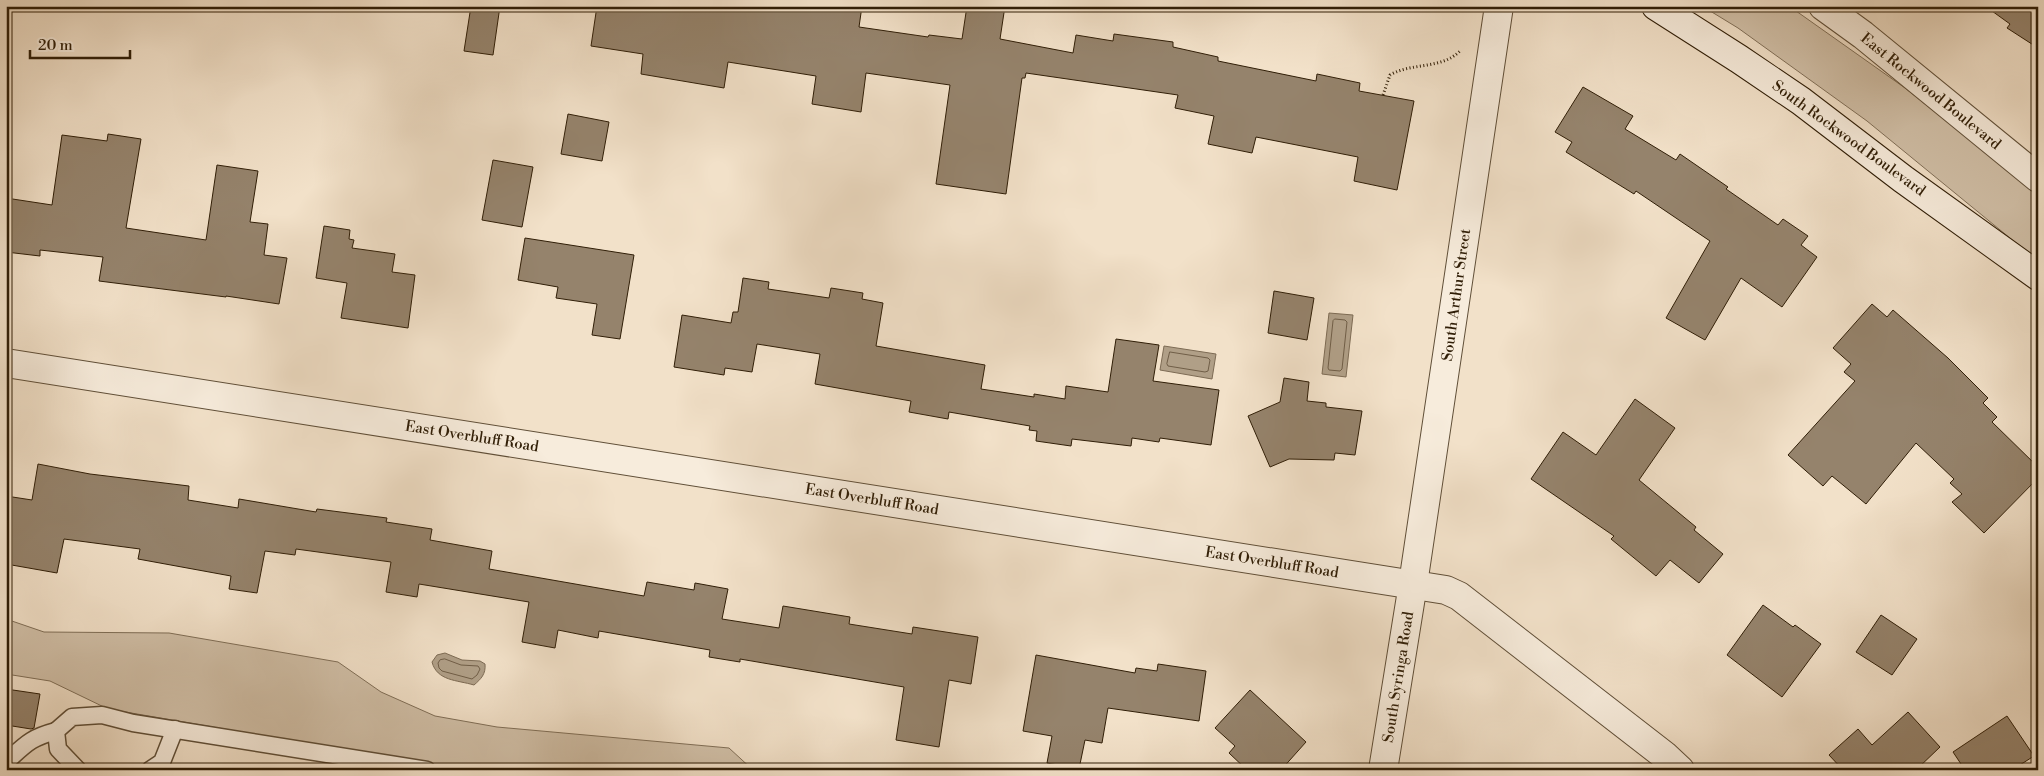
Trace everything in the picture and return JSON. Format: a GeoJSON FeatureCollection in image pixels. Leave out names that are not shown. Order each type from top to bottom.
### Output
{"type":"FeatureCollection","features":[{"type":"Feature","properties":{"kind":"street","name":"South Arthur Street"},"geometry":{"type":"LineString","coordinates":[[1413,584],[1499,6]]}},
{"type":"Feature","properties":{"kind":"street","name":"South Rockwood Boulevard"},"geometry":{"type":"LineString","coordinates":[[1656,6],[1801,101],[1903,179],[2038,276]]}},
{"type":"Feature","properties":{"kind":"street","name":"East Rockwood Boulevard"},"geometry":{"type":"LineString","coordinates":[[1823,6],[1863,35],[2038,178]]}},
{"type":"Feature","properties":{"kind":"street","name":"East Overbluff Road"},"geometry":{"type":"LineString","coordinates":[[6,362],[1446,590],[1459,596],[1664,755],[1680,770]]}},
{"type":"Feature","properties":{"kind":"street","name":"South Syringa Road"},"geometry":{"type":"LineString","coordinates":[[1383,770],[1413,584]]}},
{"type":"Feature","properties":{"kind":"lane"},"geometry":{"type":"LineString","coordinates":[[6,762],[31,740],[56,731],[72,717],[102,716],[427,770]]}},
{"type":"Feature","properties":{"kind":"lane"},"geometry":{"type":"LineString","coordinates":[[150,770],[162,762],[175,729]]}},
{"type":"Feature","properties":{"kind":"lane"},"geometry":{"type":"LineString","coordinates":[[56,731],[58,750],[78,770]]}},
{"type":"Feature","properties":{"kind":"path"},"geometry":{"type":"LineString","coordinates":[[1383,95],[1390,75],[1400,69],[1430,66],[1455,57],[1462,50]]}},
{"type":"Feature","properties":{"kind":"shaded area"},"geometry":{"type":"Polygon","coordinates":[[[1702,6],[1789,6],[1905,88],[2038,194],[2038,261],[1867,121],[1738,28],[1702,6]]]}},
{"type":"Feature","properties":{"kind":"shaded area"},"geometry":{"type":"Polygon","coordinates":[[[6,619],[44,632],[169,633],[338,662],[381,692],[435,716],[497,727],[729,748],[753,770],[463,770],[108,709],[50,681],[6,674],[6,619]]]}},
{"type":"Feature","properties":{"kind":"water"},"geometry":{"type":"Polygon","coordinates":[[[1329,313],[1353,315],[1346,377],[1322,374],[1329,313]]]}},
{"type":"Feature","properties":{"kind":"water"},"geometry":{"type":"Polygon","coordinates":[[[1164,346],[1216,354],[1212,379],[1160,370],[1164,346]]]}},
{"type":"Feature","properties":{"kind":"water"},"geometry":{"type":"Polygon","coordinates":[[[445,653],[462,660],[480,661],[485,664],[485,671],[479,681],[474,685],[448,679],[438,673],[432,662],[437,655],[445,653]]]}},
{"type":"Feature","properties":{"kind":"building"},"geometry":{"type":"Polygon","coordinates":[[[471,6],[500,6],[493,55],[464,51],[471,6]]]}},
{"type":"Feature","properties":{"kind":"building"},"geometry":{"type":"Polygon","coordinates":[[[597,6],[862,6],[859,27],[928,37],[929,35],[962,39],[967,6],[1005,6],[1000,39],[1073,53],[1076,35],[1113,41],[1114,34],[1173,42],[1173,47],[1218,57],[1218,61],[1316,81],[1317,74],[1360,83],[1359,91],[1414,101],[1397,190],[1354,181],[1358,157],[1256,137],[1252,153],[1208,144],[1214,116],[1175,108],[1178,95],[1026,73],[1025,78],[1022,78],[1006,194],[936,184],[950,85],[866,73],[861,112],[812,104],[816,76],[728,62],[724,88],[641,74],[643,54],[591,46],[597,6]]]}},
{"type":"Feature","properties":{"kind":"building"},"geometry":{"type":"Polygon","coordinates":[[[1985,6],[2038,6],[2038,48],[2007,28],[2010,24],[1985,6]]]}},
{"type":"Feature","properties":{"kind":"building"},"geometry":{"type":"Polygon","coordinates":[[[1583,87],[1633,116],[1625,129],[1676,160],[1680,154],[1778,225],[1783,219],[1808,236],[1801,245],[1817,257],[1782,307],[1741,278],[1705,340],[1666,318],[1710,241],[1636,191],[1634,194],[1566,152],[1572,142],[1555,132],[1583,87]]]}},
{"type":"Feature","properties":{"kind":"building"},"geometry":{"type":"Polygon","coordinates":[[[568,114],[609,122],[602,161],[561,154],[568,114]]]}},
{"type":"Feature","properties":{"kind":"building"},"geometry":{"type":"Polygon","coordinates":[[[108,134],[141,139],[126,228],[206,240],[217,165],[258,171],[250,222],[268,224],[264,255],[287,258],[279,304],[99,281],[103,257],[40,250],[40,256],[6,252],[6,198],[52,205],[62,135],[107,141],[108,134]]]}},
{"type":"Feature","properties":{"kind":"building"},"geometry":{"type":"Polygon","coordinates":[[[493,160],[533,167],[522,227],[482,220],[493,160]]]}},
{"type":"Feature","properties":{"kind":"building"},"geometry":{"type":"Polygon","coordinates":[[[324,226],[350,230],[349,239],[354,240],[352,248],[395,254],[392,272],[415,275],[408,328],[341,318],[347,283],[316,278],[324,226]]]}},
{"type":"Feature","properties":{"kind":"building"},"geometry":{"type":"Polygon","coordinates":[[[525,238],[634,255],[620,339],[592,335],[597,304],[556,298],[558,287],[518,280],[525,238]]]}},
{"type":"Feature","properties":{"kind":"building"},"geometry":{"type":"Polygon","coordinates":[[[743,278],[769,282],[768,289],[829,298],[831,288],[863,293],[862,299],[883,303],[876,346],[985,365],[981,389],[1034,397],[1034,394],[1065,399],[1066,386],[1108,392],[1116,339],[1159,345],[1153,381],[1219,390],[1211,445],[1160,438],[1159,442],[1132,438],[1131,446],[1072,439],[1071,446],[1036,441],[1037,431],[1029,430],[1030,426],[949,412],[948,419],[909,412],[911,401],[815,384],[820,354],[757,344],[752,372],[725,368],[724,375],[674,367],[682,315],[731,323],[733,312],[738,312],[743,278]]]}},
{"type":"Feature","properties":{"kind":"building"},"geometry":{"type":"Polygon","coordinates":[[[1274,291],[1314,298],[1307,340],[1268,333],[1274,291]]]}},
{"type":"Feature","properties":{"kind":"building"},"geometry":{"type":"Polygon","coordinates":[[[1872,304],[1887,317],[1893,310],[1948,358],[1988,398],[1983,403],[1997,417],[1992,422],[2038,467],[2038,478],[1984,533],[1952,502],[1962,494],[1950,483],[1954,479],[1916,443],[1866,504],[1832,476],[1823,486],[1788,455],[1855,381],[1844,372],[1851,364],[1833,348],[1872,304]]]}},
{"type":"Feature","properties":{"kind":"building"},"geometry":{"type":"Polygon","coordinates":[[[1284,378],[1309,382],[1307,401],[1326,403],[1326,407],[1362,411],[1355,455],[1335,453],[1334,460],[1289,459],[1270,467],[1248,416],[1280,402],[1284,378]]]}},
{"type":"Feature","properties":{"kind":"building"},"geometry":{"type":"Polygon","coordinates":[[[1635,399],[1675,428],[1639,480],[1696,527],[1694,530],[1723,554],[1699,583],[1670,560],[1656,576],[1611,539],[1614,536],[1531,479],[1563,432],[1596,455],[1635,399]]]}},
{"type":"Feature","properties":{"kind":"building"},"geometry":{"type":"Polygon","coordinates":[[[38,464],[90,474],[189,486],[188,500],[238,508],[239,499],[316,512],[317,509],[387,518],[386,522],[432,529],[430,540],[492,551],[489,569],[644,596],[647,582],[694,590],[695,583],[728,589],[722,619],[779,628],[783,606],[850,617],[849,624],[912,634],[913,627],[978,637],[971,684],[949,680],[939,747],[896,740],[904,687],[740,659],[740,662],[709,657],[710,650],[599,631],[598,638],[558,630],[555,648],[522,642],[529,602],[419,584],[417,597],[386,592],[391,562],[296,549],[295,555],[265,551],[257,593],[229,589],[231,576],[138,559],[140,549],[64,539],[57,573],[6,564],[6,496],[32,500],[38,464]]]}},
{"type":"Feature","properties":{"kind":"building"},"geometry":{"type":"Polygon","coordinates":[[[1763,605],[1793,627],[1795,625],[1821,644],[1782,697],[1727,655],[1763,605]]]}},
{"type":"Feature","properties":{"kind":"building"},"geometry":{"type":"Polygon","coordinates":[[[1881,615],[1917,639],[1892,675],[1856,652],[1881,615]]]}},
{"type":"Feature","properties":{"kind":"building"},"geometry":{"type":"Polygon","coordinates":[[[1036,655],[1135,673],[1136,668],[1157,671],[1158,664],[1206,671],[1199,721],[1108,708],[1102,743],[1085,740],[1079,769],[1047,763],[1052,736],[1023,731],[1036,655]]]}},
{"type":"Feature","properties":{"kind":"building"},"geometry":{"type":"Polygon","coordinates":[[[6,689],[40,694],[34,728],[6,725],[6,689]]]}},
{"type":"Feature","properties":{"kind":"building"},"geometry":{"type":"Polygon","coordinates":[[[1250,690],[1306,742],[1281,770],[1247,770],[1229,753],[1235,746],[1215,728],[1250,690]]]}},
{"type":"Feature","properties":{"kind":"building"},"geometry":{"type":"Polygon","coordinates":[[[1908,712],[1940,747],[1916,770],[1843,770],[1829,755],[1858,729],[1872,745],[1908,712]]]}},
{"type":"Feature","properties":{"kind":"building"},"geometry":{"type":"Polygon","coordinates":[[[2007,716],[2034,756],[2012,770],[1965,770],[1953,752],[2007,716]]]}}]}
